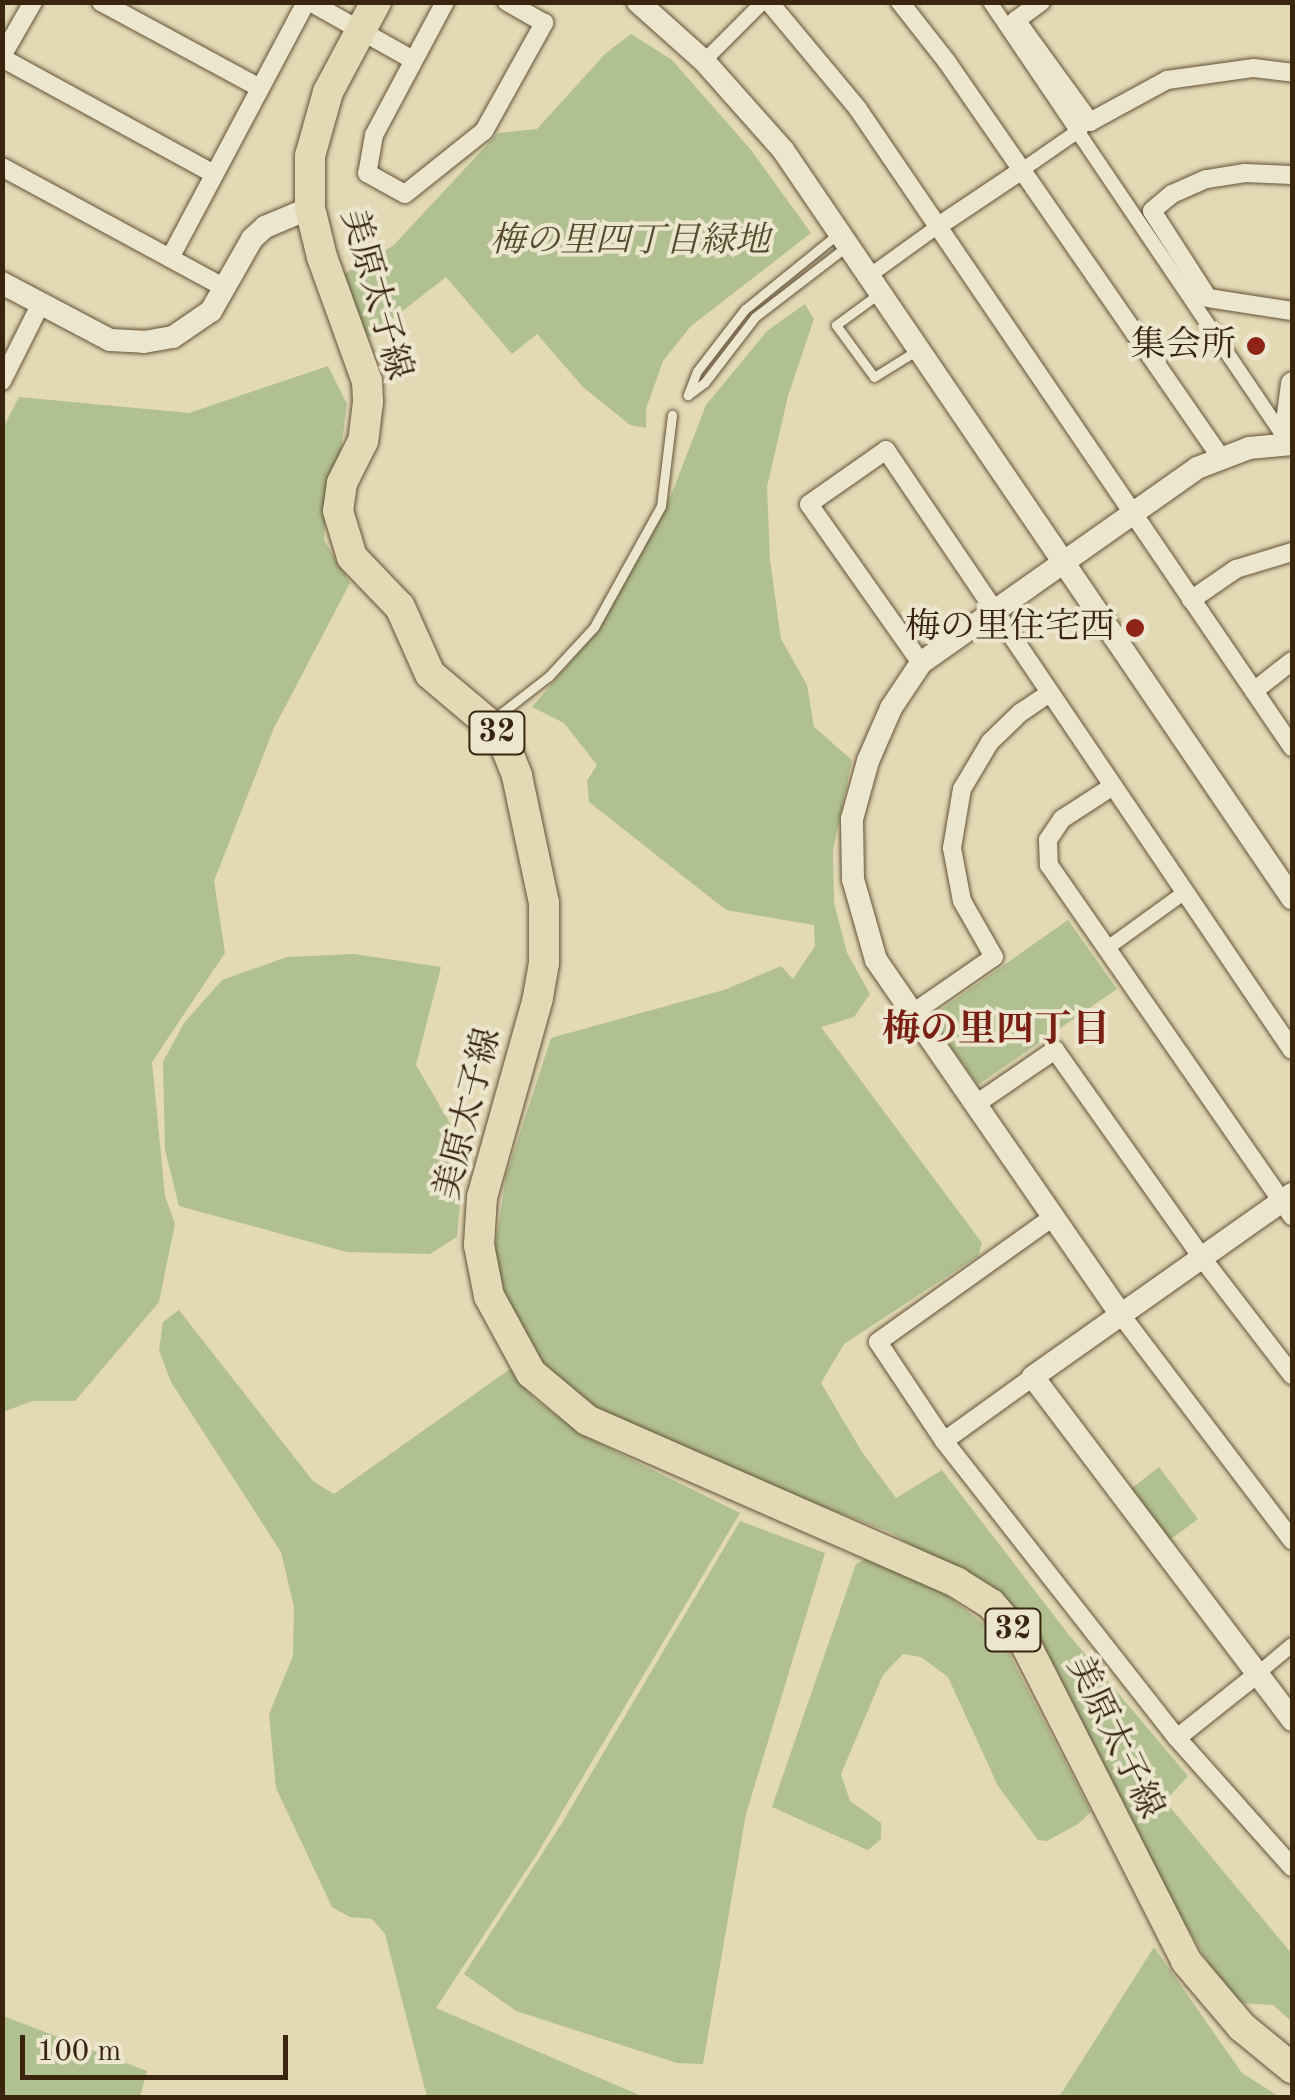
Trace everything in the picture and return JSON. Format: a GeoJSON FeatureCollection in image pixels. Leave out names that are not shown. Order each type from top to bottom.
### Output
{"type":"FeatureCollection","features":[{"type":"Feature","properties":{"kind":"main road","name":"美原太子線"},"geometry":{"type":"LineString","coordinates":[[376,2],[328,92],[310,156],[310,208],[326,270],[366,382],[363,441],[339,494],[347,547],[400,607],[430,674],[488,723],[504,743],[517,776],[544,904],[544,963],[538,998],[488,1174],[479,1224],[488,1296],[521,1360],[550,1393],[587,1420],[956,1582],[991,1604],[1026,1646],[1186,1960],[1242,2026],[1292,2068]]}},
{"type":"Feature","properties":{"kind":"street"},"geometry":{"type":"LineString","coordinates":[[33,2],[2,57],[214,174]]}},
{"type":"Feature","properties":{"kind":"street"},"geometry":{"type":"LineString","coordinates":[[102,2],[260,88]]}},
{"type":"Feature","properties":{"kind":"street"},"geometry":{"type":"LineString","coordinates":[[170,258],[308,2],[413,60]]}},
{"type":"Feature","properties":{"kind":"street"},"geometry":{"type":"LineString","coordinates":[[445,2],[374,135],[367,173],[405,194],[484,131],[544,23],[507,2]]}},
{"type":"Feature","properties":{"kind":"street"},"geometry":{"type":"LineString","coordinates":[[638,2],[750,108],[844,239],[1292,898]]}},
{"type":"Feature","properties":{"kind":"street"},"geometry":{"type":"LineString","coordinates":[[704,61],[766,2],[858,109],[1292,747]]}},
{"type":"Feature","properties":{"kind":"street"},"geometry":{"type":"LineString","coordinates":[[900,2],[1022,170],[1221,458]]}},
{"type":"Feature","properties":{"kind":"street"},"geometry":{"type":"LineString","coordinates":[[990,2],[1011,23],[1145,216],[1287,442]]}},
{"type":"Feature","properties":{"kind":"street"},"geometry":{"type":"LineString","coordinates":[[1011,23],[1041,2]]}},
{"type":"Feature","properties":{"kind":"street"},"geometry":{"type":"LineString","coordinates":[[874,285],[936,227],[1084,127],[1167,80],[1254,68],[1292,73]]}},
{"type":"Feature","properties":{"kind":"street"},"geometry":{"type":"LineString","coordinates":[[2,167],[224,288]]}},
{"type":"Feature","properties":{"kind":"street"},"geometry":{"type":"LineString","coordinates":[[1145,216],[1172,194],[1206,179],[1245,173],[1292,175]]}},
{"type":"Feature","properties":{"kind":"street"},"geometry":{"type":"LineString","coordinates":[[2,283],[110,340],[144,342],[172,337],[211,311],[252,239],[265,227],[310,208]]}},
{"type":"Feature","properties":{"kind":"street"},"geometry":{"type":"LineString","coordinates":[[1202,302],[1292,311]]}},
{"type":"Feature","properties":{"kind":"street"},"geometry":{"type":"LineString","coordinates":[[2,380],[41,303]]}},
{"type":"Feature","properties":{"kind":"street"},"geometry":{"type":"LineString","coordinates":[[1287,442],[1292,384]]}},
{"type":"Feature","properties":{"kind":"street"},"geometry":{"type":"LineString","coordinates":[[1287,442],[1221,458],[1131,511],[920,663],[891,708],[868,761],[852,820],[852,879],[876,960],[1121,1314],[1292,1540]]}},
{"type":"Feature","properties":{"kind":"street"},"geometry":{"type":"LineString","coordinates":[[920,663],[810,504],[886,450],[1292,1050]]}},
{"type":"Feature","properties":{"kind":"street"},"geometry":{"type":"LineString","coordinates":[[1191,600],[1236,569],[1292,552]]}},
{"type":"Feature","properties":{"kind":"street"},"geometry":{"type":"LineString","coordinates":[[1254,691],[1292,661]]}},
{"type":"Feature","properties":{"kind":"street"},"geometry":{"type":"LineString","coordinates":[[913,1013],[994,957],[962,900],[958,883],[952,848],[962,789],[990,742],[1020,713],[1050,693]]}},
{"type":"Feature","properties":{"kind":"street"},"geometry":{"type":"LineString","coordinates":[[944,1441],[1202,1258],[1289,1204],[1048,866],[1048,840],[1062,819],[1114,786]]}},
{"type":"Feature","properties":{"kind":"street"},"geometry":{"type":"LineString","coordinates":[[1106,948],[1185,892]]}},
{"type":"Feature","properties":{"kind":"street"},"geometry":{"type":"LineString","coordinates":[[976,1104],[1055,1050],[1202,1258],[1292,1375]]}},
{"type":"Feature","properties":{"kind":"street"},"geometry":{"type":"LineString","coordinates":[[1053,1217],[878,1342],[944,1441],[1177,1738],[1292,1868]]}},
{"type":"Feature","properties":{"kind":"street"},"geometry":{"type":"LineString","coordinates":[[1033,1377],[1255,1676],[1292,1720]]}},
{"type":"Feature","properties":{"kind":"street"},"geometry":{"type":"LineString","coordinates":[[1177,1738],[1292,1645]]}},
{"type":"Feature","properties":{"kind":"lane"},"geometry":{"type":"LineString","coordinates":[[844,239],[755,317],[705,382],[688,395],[697,370],[745,309],[844,239]]}},
{"type":"Feature","properties":{"kind":"lane"},"geometry":{"type":"LineString","coordinates":[[874,285],[836,325],[874,378],[919,350]]}},
{"type":"Feature","properties":{"kind":"lane"},"geometry":{"type":"LineString","coordinates":[[488,723],[549,676],[594,627],[661,506],[672,415]]}},
{"type":"Feature","properties":{"kind":"green space","name":"梅の里四丁目緑地"},"geometry":{"type":"Polygon","coordinates":[[[631,34],[672,60],[751,150],[811,233],[691,326],[663,361],[646,409],[646,428],[630,425],[583,387],[537,334],[512,354],[446,277],[359,345],[340,276],[393,246],[498,133],[537,129],[606,53],[631,34]]]}},
{"type":"Feature","properties":{"kind":"green space"},"geometry":{"type":"Polygon","coordinates":[[[805,304],[814,319],[788,396],[767,487],[770,560],[781,639],[807,685],[814,727],[852,760],[833,850],[834,903],[847,953],[870,994],[854,1017],[821,1027],[982,1243],[978,1256],[844,1344],[821,1383],[862,1452],[896,1498],[942,1470],[1069,1635],[1188,1776],[1165,1801],[1292,1954],[1292,2022],[1273,2005],[1241,2003],[1221,1984],[1126,1825],[1051,1672],[943,1564],[890,1532],[763,1484],[607,1415],[553,1377],[506,1321],[494,1255],[506,1176],[551,1038],[724,990],[781,966],[793,979],[815,946],[814,925],[726,910],[589,802],[587,781],[597,765],[564,723],[532,707],[599,628],[672,493],[706,405],[767,331],[805,304]]]}},
{"type":"Feature","properties":{"kind":"green space"},"geometry":{"type":"Polygon","coordinates":[[[328,366],[347,404],[341,450],[327,494],[324,540],[350,583],[274,728],[214,881],[225,953],[152,1062],[165,1196],[175,1224],[159,1302],[75,1401],[32,1401],[3,1412],[2,430],[19,397],[189,413],[328,366]]]}},
{"type":"Feature","properties":{"kind":"green space"},"geometry":{"type":"Polygon","coordinates":[[[1068,920],[1117,989],[978,1085],[930,1017],[1068,920]]]}},
{"type":"Feature","properties":{"kind":"green space"},"geometry":{"type":"Polygon","coordinates":[[[354,954],[441,967],[416,1065],[465,1149],[457,1237],[430,1254],[347,1252],[179,1206],[165,1150],[163,1062],[184,1023],[222,980],[287,957],[354,954]]]}},
{"type":"Feature","properties":{"kind":"green space"},"geometry":{"type":"Polygon","coordinates":[[[179,1310],[313,1481],[334,1494],[510,1369],[533,1398],[584,1436],[740,1513],[537,1854],[436,2008],[644,2097],[427,2097],[385,1934],[372,1919],[350,1917],[332,1907],[276,1788],[269,1714],[293,1656],[294,1607],[281,1552],[171,1382],[159,1350],[163,1322],[179,1310]]]}},
{"type":"Feature","properties":{"kind":"green space"},"geometry":{"type":"Polygon","coordinates":[[[1159,1467],[1198,1519],[1167,1542],[1128,1491],[1159,1467]]]}},
{"type":"Feature","properties":{"kind":"green space"},"geometry":{"type":"Polygon","coordinates":[[[740,1521],[825,1553],[746,1814],[703,2064],[677,2063],[516,2011],[464,1974],[562,1823],[740,1521]]]}},
{"type":"Feature","properties":{"kind":"green space"},"geometry":{"type":"Polygon","coordinates":[[[866,1559],[942,1592],[1000,1636],[1091,1812],[1078,1824],[1047,1841],[1038,1840],[998,1786],[948,1677],[921,1657],[903,1654],[883,1675],[841,1774],[850,1801],[881,1823],[881,1839],[868,1850],[772,1807],[856,1564],[866,1559]]]}},
{"type":"Feature","properties":{"kind":"green space"},"geometry":{"type":"Polygon","coordinates":[[[1154,1947],[1242,2073],[1280,2097],[1059,2097],[1154,1947]]]}},
{"type":"Feature","properties":{"kind":"green space"},"geometry":{"type":"Polygon","coordinates":[[[3,2016],[147,2071],[140,2097],[3,2097],[3,2016]]]}},
{"type":"Feature","properties":{"kind":"place","name":"集会所"},"geometry":{"type":"Point","coordinates":[1256,346]}},
{"type":"Feature","properties":{"kind":"place","name":"梅の里住宅西"},"geometry":{"type":"Point","coordinates":[1135,628]}},
{"type":"Feature","properties":{"kind":"district","name":"梅の里四丁目"},"geometry":{"type":"Point","coordinates":[996,1032]}}]}
